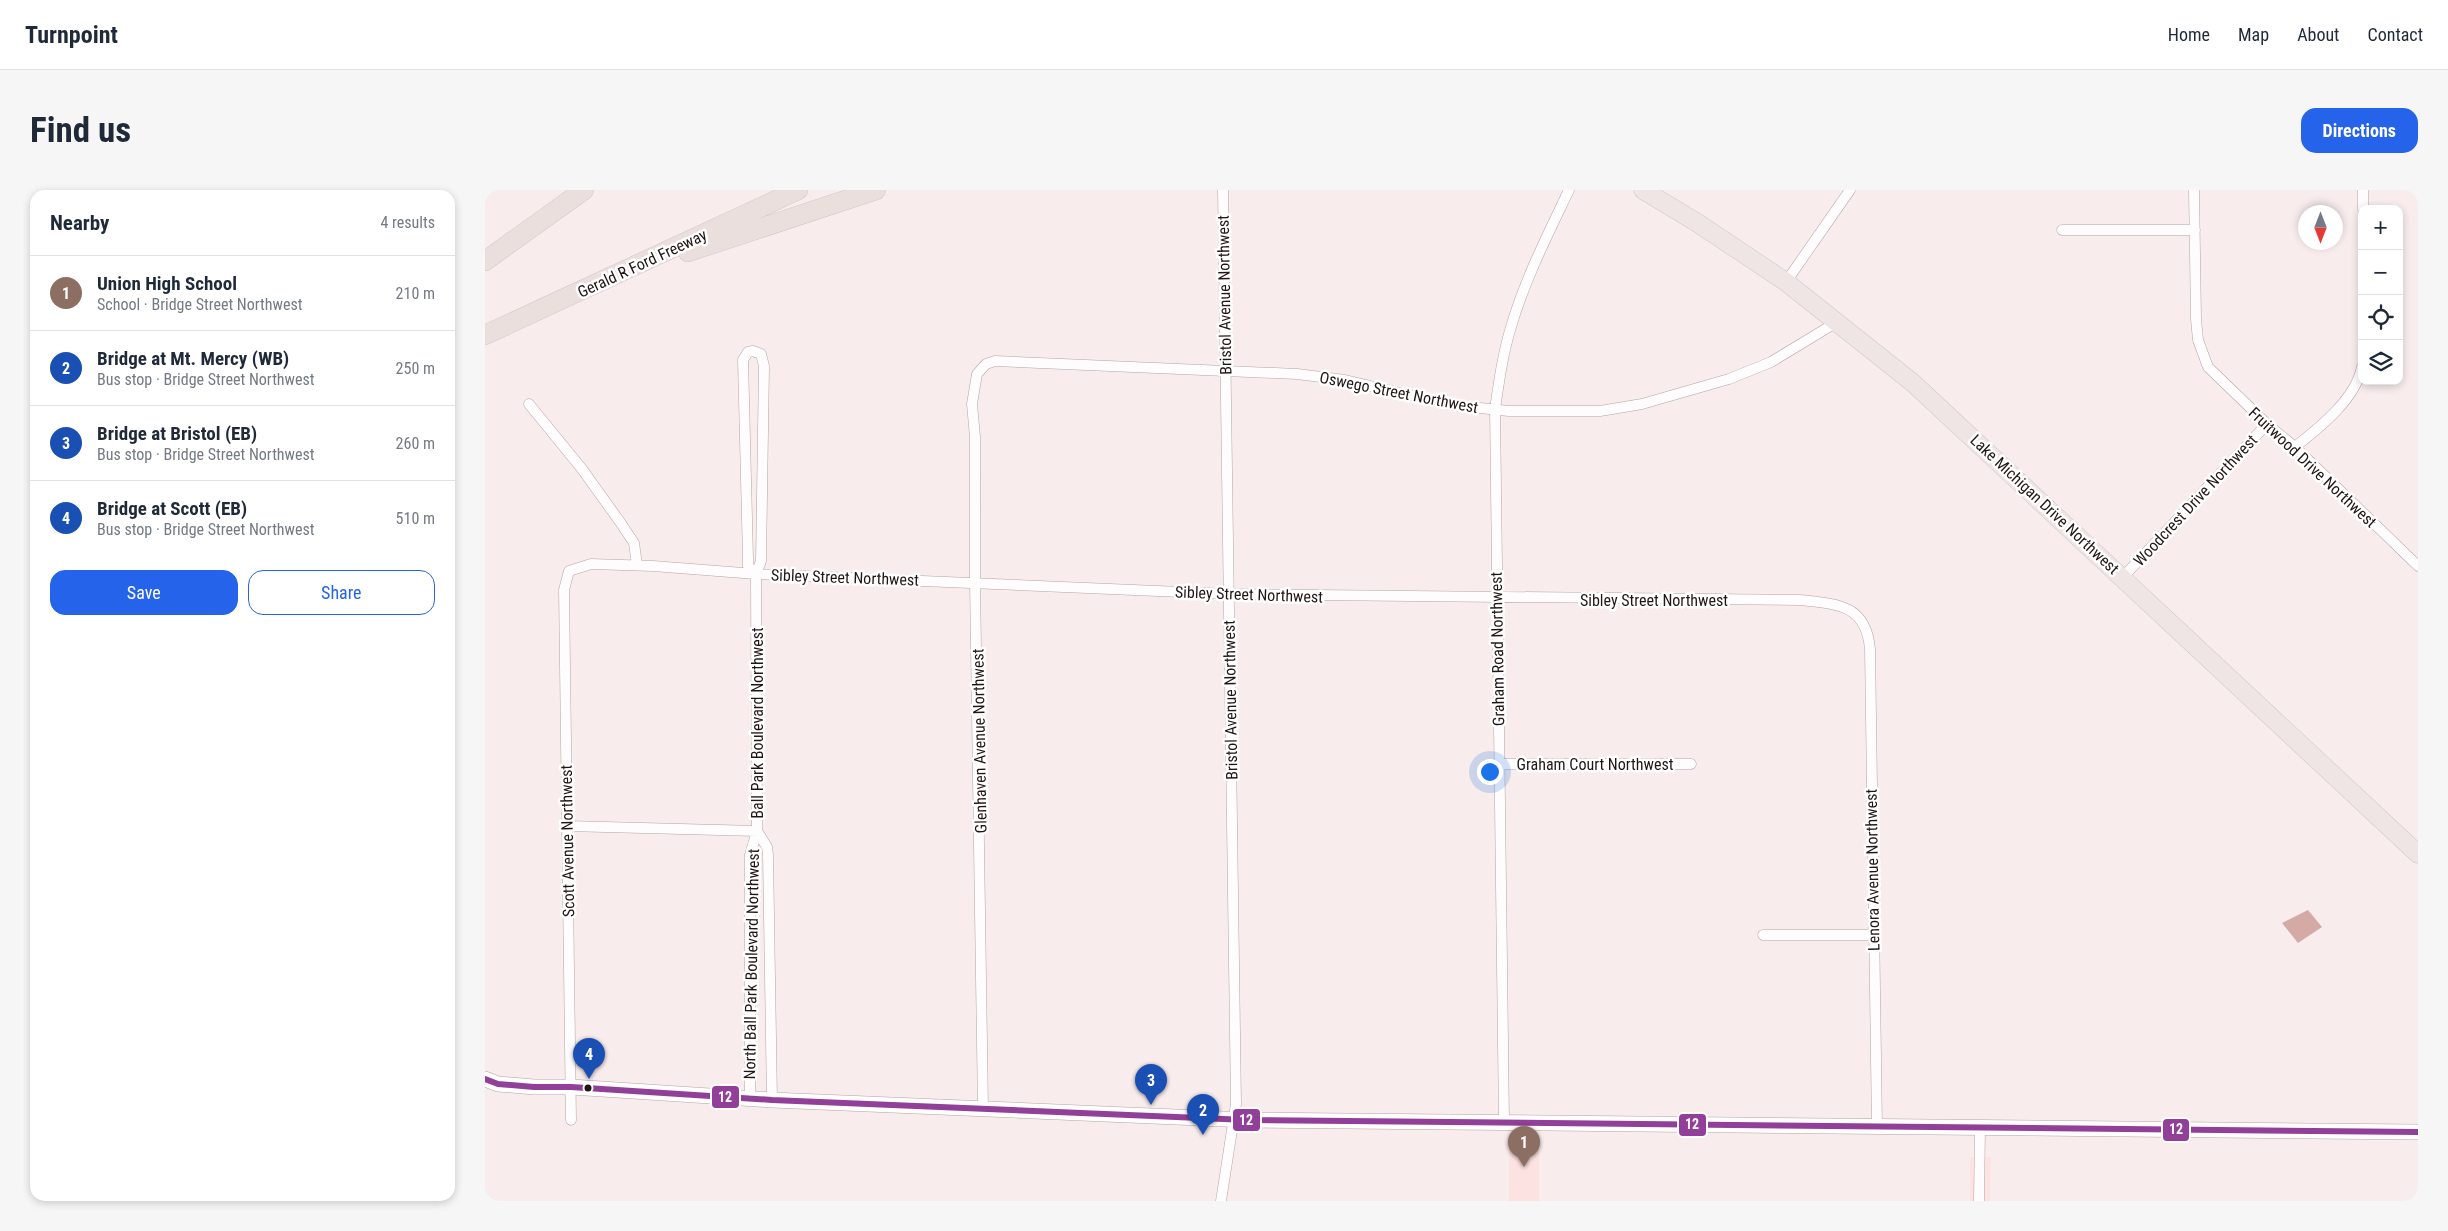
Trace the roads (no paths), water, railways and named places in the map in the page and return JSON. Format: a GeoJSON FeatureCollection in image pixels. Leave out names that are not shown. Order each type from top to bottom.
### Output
{"type":"FeatureCollection","features":[{"type":"Feature","properties":{"kind":"highway"},"geometry":{"type":"LineString","coordinates":[[485,261],[584,190]]}},
{"type":"Feature","properties":{"kind":"highway","name":"Gerald R Ford Freeway"},"geometry":{"type":"LineString","coordinates":[[485,335],[798,190]]}},
{"type":"Feature","properties":{"kind":"highway"},"geometry":{"type":"LineString","coordinates":[[616,275],[876,190]]}},
{"type":"Feature","properties":{"kind":"highway","name":"Lake Michigan Drive Northwest"},"geometry":{"type":"LineString","coordinates":[[1643,190],[1696,222],[1786,282],[1920,389],[2418,854]]}},
{"type":"Feature","properties":{"kind":"main road"},"geometry":{"type":"LineString","coordinates":[[485,1079],[498,1084],[750,1099],[1234,1119],[2418,1132]]}},
{"type":"Feature","properties":{"kind":"street","name":"Bristol Avenue Northwest"},"geometry":{"type":"LineString","coordinates":[[1221,1201],[1236,1104],[1223,190]]}},
{"type":"Feature","properties":{"kind":"street","name":"Graham Road Northwest"},"geometry":{"type":"LineString","coordinates":[[1504,1122],[1495,409],[1502,361],[1511,327],[1540,250],[1569,190]]}},
{"type":"Feature","properties":{"kind":"street"},"geometry":{"type":"LineString","coordinates":[[1786,282],[1850,190]]}},
{"type":"Feature","properties":{"kind":"street"},"geometry":{"type":"LineString","coordinates":[[2063,230],[2195,230],[2194,190]]}},
{"type":"Feature","properties":{"kind":"street"},"geometry":{"type":"LineString","coordinates":[[2363,190],[2363,205]]}},
{"type":"Feature","properties":{"kind":"street","name":"Fruitwood Drive Northwest"},"geometry":{"type":"LineString","coordinates":[[2195,230],[2198,340],[2209,367],[2418,566]]}},
{"type":"Feature","properties":{"kind":"street","name":"Oswego Street Northwest"},"geometry":{"type":"LineString","coordinates":[[977,374],[986,364],[995,361],[1297,374],[1345,380],[1451,405],[1509,412],[1600,411],[1642,404],[1729,379],[1771,362],[1837,322]]}},
{"type":"Feature","properties":{"kind":"street","name":"Ball Park Boulevard Northwest"},"geometry":{"type":"LineString","coordinates":[[756,574],[749,566],[748,558],[744,370],[745,356],[753,350],[761,354],[764,366],[761,561],[756,574],[757,831],[767,847],[768,855],[772,1100]]}},
{"type":"Feature","properties":{"kind":"street","name":"Glenhaven Avenue Northwest"},"geometry":{"type":"LineString","coordinates":[[977,374],[972,404],[975,437],[975,582],[983,1109]]}},
{"type":"Feature","properties":{"kind":"street"},"geometry":{"type":"LineString","coordinates":[[2295,447],[2317,430],[2353,391],[2358,381]]}},
{"type":"Feature","properties":{"kind":"street"},"geometry":{"type":"LineString","coordinates":[[529,404],[582,469],[634,543],[637,565]]}},
{"type":"Feature","properties":{"kind":"street","name":"Woodcrest Drive Northwest"},"geometry":{"type":"LineString","coordinates":[[2123,577],[2267,424]]}},
{"type":"Feature","properties":{"kind":"street","name":"Sibley Street Northwest"},"geometry":{"type":"LineString","coordinates":[[575,568],[591,564],[637,565],[756,574],[1228,594],[1496,599],[1800,600],[1837,605],[1859,616]]}},
{"type":"Feature","properties":{"kind":"street","name":"Scott Avenue Northwest"},"geometry":{"type":"LineString","coordinates":[[571,1120],[564,598],[565,578],[569,571],[575,568]]}},
{"type":"Feature","properties":{"kind":"street","name":"Lenora Avenue Northwest"},"geometry":{"type":"LineString","coordinates":[[1859,616],[1869,634],[1870,649],[1877,1127]]}},
{"type":"Feature","properties":{"kind":"street","name":"Graham Court Northwest"},"geometry":{"type":"LineString","coordinates":[[1499,764],[1691,764]]}},
{"type":"Feature","properties":{"kind":"street"},"geometry":{"type":"LineString","coordinates":[[567,826],[757,831]]}},
{"type":"Feature","properties":{"kind":"street","name":"North Ball Park Boulevard Northwest"},"geometry":{"type":"LineString","coordinates":[[750,1099],[750,855],[757,831]]}},
{"type":"Feature","properties":{"kind":"street"},"geometry":{"type":"LineString","coordinates":[[1763,935],[1873,934]]}},
{"type":"Feature","properties":{"kind":"street"},"geometry":{"type":"LineString","coordinates":[[1979,1201],[1980,1127]]}},
{"type":"Feature","properties":{"kind":"place","name":"Bridge at Scott (EB)"},"geometry":{"type":"Point","coordinates":[589,1079]}},
{"type":"Feature","properties":{"kind":"place","name":"Bridge at Bristol (EB)"},"geometry":{"type":"Point","coordinates":[1151,1105]}},
{"type":"Feature","properties":{"kind":"place","name":"Bridge at Mt. Mercy (WB)"},"geometry":{"type":"Point","coordinates":[1203,1135]}},
{"type":"Feature","properties":{"kind":"place","name":"Union High School"},"geometry":{"type":"Point","coordinates":[1524,1167]}}]}
